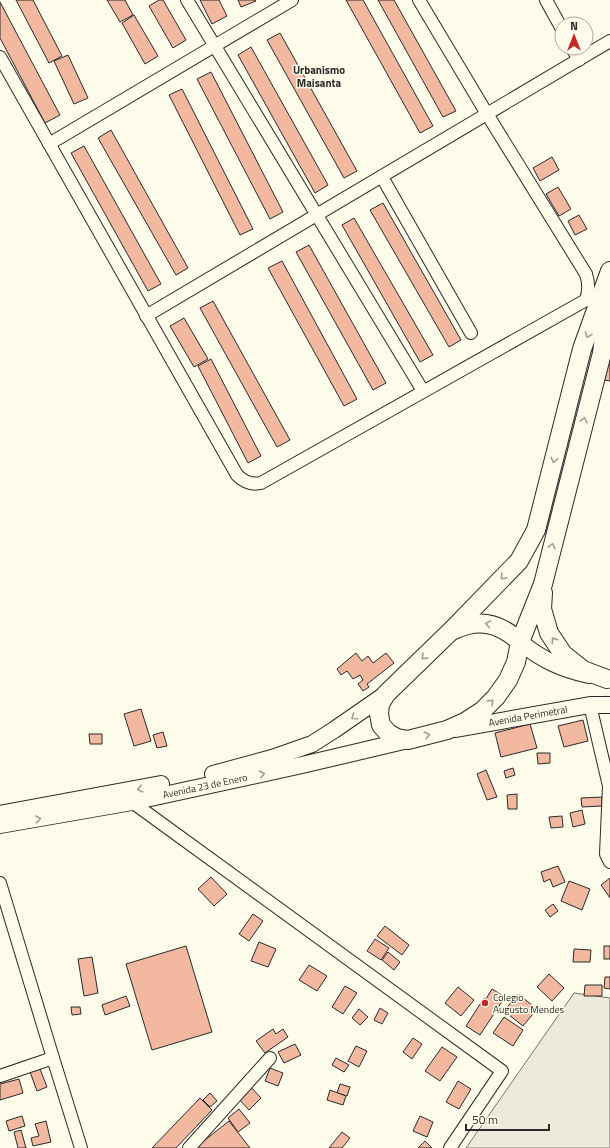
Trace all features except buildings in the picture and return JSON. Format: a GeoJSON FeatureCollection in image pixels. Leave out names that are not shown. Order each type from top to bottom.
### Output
{"type":"FeatureCollection","features":[{"type":"Feature","properties":{"kind":"highway"},"geometry":{"type":"LineString","coordinates":[[610,271],[582,350],[536,530],[519,561],[452,630],[386,694],[380,704],[379,709],[381,725],[388,733],[397,738],[408,740],[446,730],[465,722],[482,711],[496,697],[508,680],[516,662],[520,642],[543,584],[602,353],[610,288]]}},
{"type":"Feature","properties":{"kind":"highway"},"geometry":{"type":"LineString","coordinates":[[543,584],[542,609],[549,633],[563,654],[583,670],[608,679]]}},
{"type":"Feature","properties":{"kind":"highway"},"geometry":{"type":"LineString","coordinates":[[452,630],[470,624],[488,624],[506,630],[520,642]]}},
{"type":"Feature","properties":{"kind":"main road"},"geometry":{"type":"LineString","coordinates":[[520,642],[534,653],[552,663],[572,671],[608,679]]}},
{"type":"Feature","properties":{"kind":"main road","name":"Avenida 23 de Enero"},"geometry":{"type":"LineString","coordinates":[[0,814],[214,774],[272,758],[312,744],[386,694]]}},
{"type":"Feature","properties":{"kind":"main road","name":"Avenida Perimetral"},"geometry":{"type":"LineString","coordinates":[[446,730],[590,705],[610,705]]}},
{"type":"Feature","properties":{"kind":"main road","name":"Avenida 23 de Enero"},"geometry":{"type":"LineString","coordinates":[[0,825],[132,802],[408,740]]}},
{"type":"Feature","properties":{"kind":"street"},"geometry":{"type":"LineString","coordinates":[[187,0],[423,392]]}},
{"type":"Feature","properties":{"kind":"street"},"geometry":{"type":"LineString","coordinates":[[49,144],[292,0]]}},
{"type":"Feature","properties":{"kind":"street"},"geometry":{"type":"LineString","coordinates":[[0,57],[237,475],[241,479],[251,484],[261,483],[586,300],[588,293],[588,280],[586,274],[487,114],[419,0]]}},
{"type":"Feature","properties":{"kind":"street"},"geometry":{"type":"LineString","coordinates":[[546,0],[555,16]]}},
{"type":"Feature","properties":{"kind":"street"},"geometry":{"type":"LineString","coordinates":[[146,316],[610,42]]}},
{"type":"Feature","properties":{"kind":"street"},"geometry":{"type":"LineString","coordinates":[[577,56],[579,60]]}},
{"type":"Feature","properties":{"kind":"street"},"geometry":{"type":"LineString","coordinates":[[382,177],[471,333]]}},
{"type":"Feature","properties":{"kind":"street"},"geometry":{"type":"LineString","coordinates":[[590,705],[609,786],[606,854],[610,862]]}},
{"type":"Feature","properties":{"kind":"street"},"geometry":{"type":"LineString","coordinates":[[132,802],[502,1071],[450,1148]]}},
{"type":"Feature","properties":{"kind":"street"},"geometry":{"type":"LineString","coordinates":[[0,883],[80,1147]]}},
{"type":"Feature","properties":{"kind":"street"},"geometry":{"type":"LineString","coordinates":[[0,1076],[53,1058]]}},
{"type":"Feature","properties":{"kind":"street"},"geometry":{"type":"LineString","coordinates":[[189,1148],[270,1058]]}},
{"type":"Feature","properties":{"kind":"shaded area"},"geometry":{"type":"Polygon","coordinates":[[[574,993],[610,998],[610,1148],[466,1148],[574,993]]]}},
{"type":"Feature","properties":{"kind":"place","name":"Colegio Augusto Mendes"},"geometry":{"type":"Point","coordinates":[485,1003]}},
{"type":"Feature","properties":{"kind":"district","name":"Urbanismo Maisanta"},"geometry":{"type":"Point","coordinates":[319,76]}}]}
